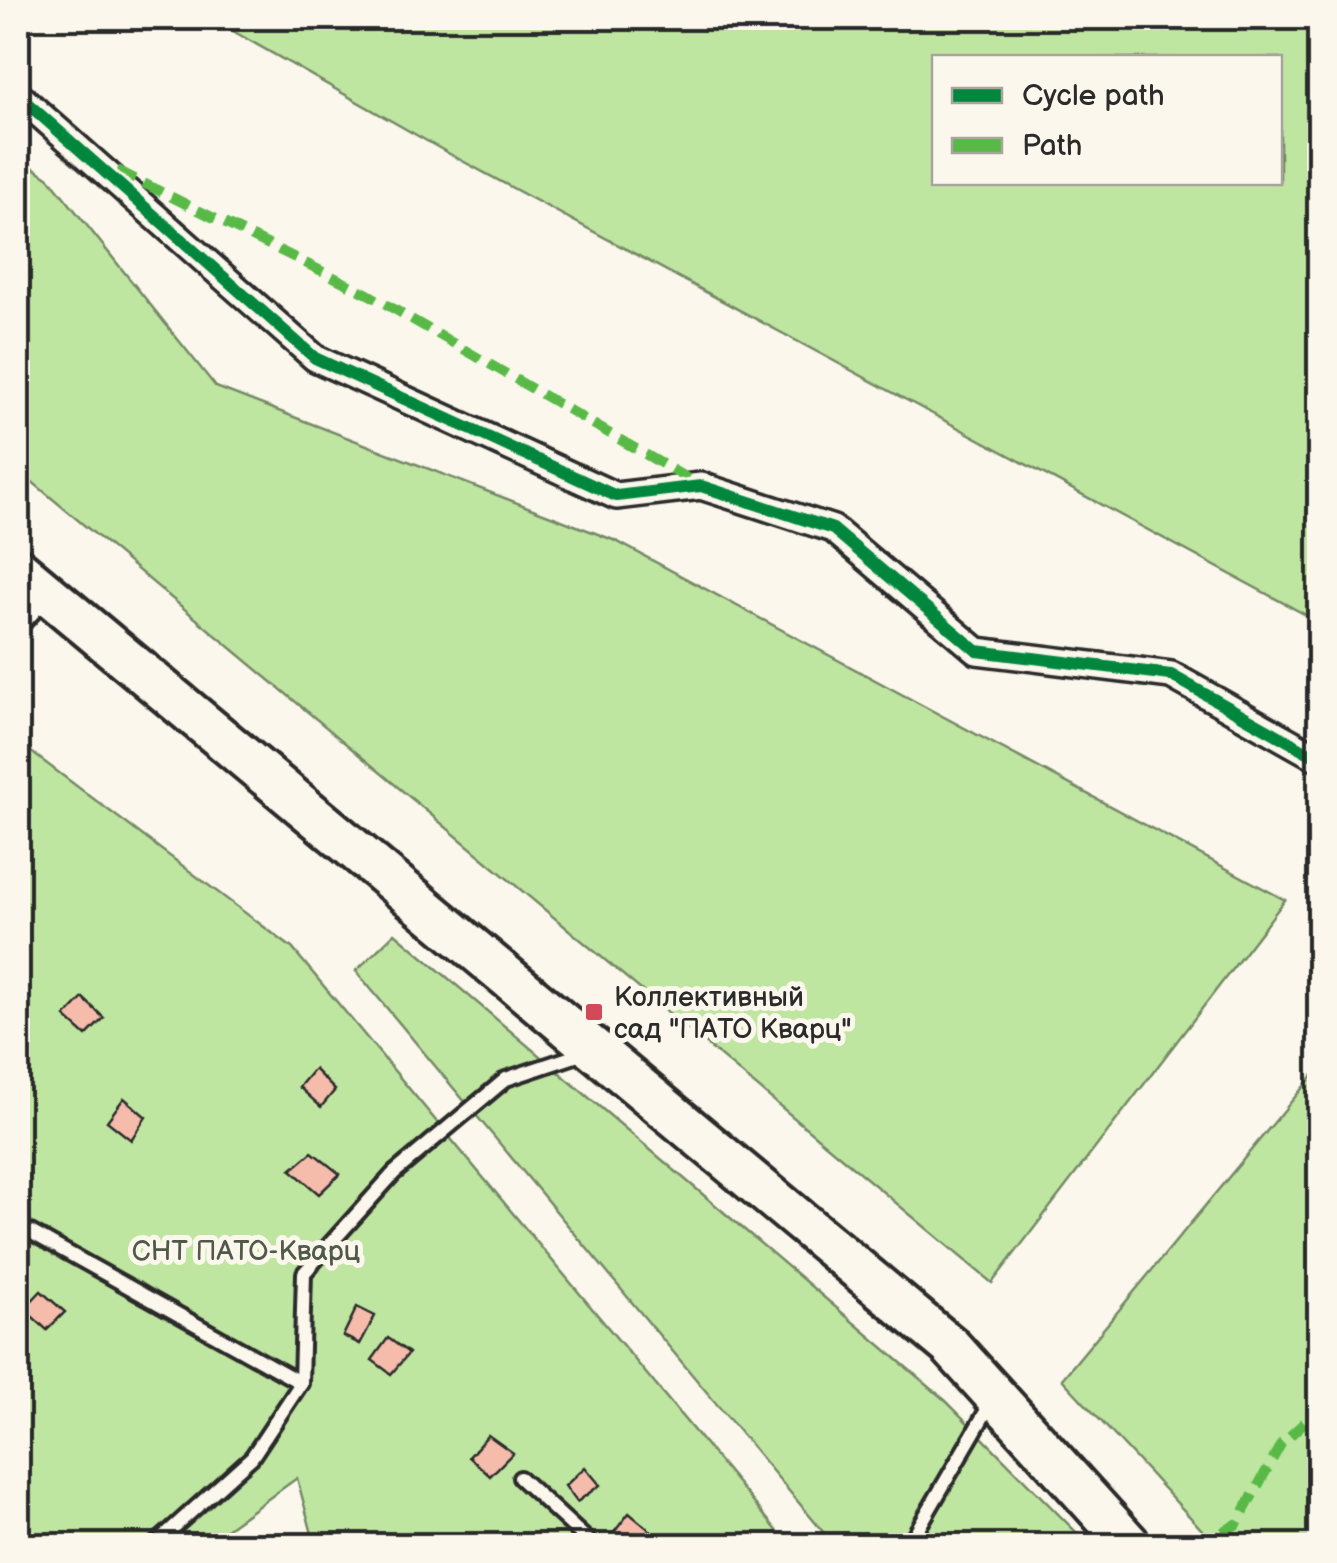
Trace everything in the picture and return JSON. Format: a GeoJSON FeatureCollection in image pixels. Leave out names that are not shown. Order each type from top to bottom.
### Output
{"type":"FeatureCollection","features":[{"type":"Feature","properties":{"kind":"main road"},"geometry":{"type":"LineString","coordinates":[[18,569],[950,1346],[1131,1546]]}},
{"type":"Feature","properties":{"kind":"street"},"geometry":{"type":"LineString","coordinates":[[18,95],[315,358],[616,496],[701,486],[834,528],[977,651],[1172,675],[1320,759]]}},
{"type":"Feature","properties":{"kind":"lane"},"geometry":{"type":"LineString","coordinates":[[18,629],[49,596]]}},
{"type":"Feature","properties":{"kind":"lane"},"geometry":{"type":"LineString","coordinates":[[154,1546],[252,1457],[301,1382],[304,1272],[394,1173],[506,1079],[595,1050]]}},
{"type":"Feature","properties":{"kind":"lane"},"geometry":{"type":"LineString","coordinates":[[18,1225],[301,1382]]}},
{"type":"Feature","properties":{"kind":"lane"},"geometry":{"type":"LineString","coordinates":[[908,1546],[995,1396]]}},
{"type":"Feature","properties":{"kind":"lane"},"geometry":{"type":"LineString","coordinates":[[520,1478],[594,1546]]}},
{"type":"Feature","properties":{"kind":"green space"},"geometry":{"type":"Polygon","coordinates":[[[210,18],[1319,18],[1319,622],[455,157],[210,18]]]}},
{"type":"Feature","properties":{"kind":"green space"},"geometry":{"type":"Polygon","coordinates":[[[18,157],[49,178],[216,387],[616,541],[1285,900],[992,1283],[18,470],[18,157]]]}},
{"type":"Feature","properties":{"kind":"green space","name":"СНТ ПАТО-Кварц"},"geometry":{"type":"Polygon","coordinates":[[[18,742],[292,948],[789,1545],[315,1545],[297,1478],[204,1545],[18,1545],[18,742]]]}},
{"type":"Feature","properties":{"kind":"green space"},"geometry":{"type":"Polygon","coordinates":[[[395,933],[946,1401],[1089,1545],[834,1545],[356,971],[395,933]]]}},
{"type":"Feature","properties":{"kind":"green space"},"geometry":{"type":"Polygon","coordinates":[[[1319,1068],[1319,1545],[1216,1545],[1062,1379],[1319,1068]]]}},
{"type":"Feature","properties":{"kind":"building"},"geometry":{"type":"Polygon","coordinates":[[[83,998],[104,1018],[86,1036],[65,1017],[83,998]]]}},
{"type":"Feature","properties":{"kind":"building"},"geometry":{"type":"Polygon","coordinates":[[[314,1069],[335,1090],[321,1107],[299,1087],[314,1069]]]}},
{"type":"Feature","properties":{"kind":"building"},"geometry":{"type":"Polygon","coordinates":[[[124,1098],[146,1117],[131,1140],[107,1121],[124,1098]]]}},
{"type":"Feature","properties":{"kind":"building"},"geometry":{"type":"Polygon","coordinates":[[[312,1152],[340,1174],[319,1194],[291,1170],[312,1152]]]}},
{"type":"Feature","properties":{"kind":"building"},"geometry":{"type":"Polygon","coordinates":[[[41,1291],[65,1312],[47,1330],[24,1309],[41,1291]]]}},
{"type":"Feature","properties":{"kind":"building"},"geometry":{"type":"Polygon","coordinates":[[[357,1307],[375,1316],[360,1344],[343,1336],[357,1307]]]}},
{"type":"Feature","properties":{"kind":"building"},"geometry":{"type":"Polygon","coordinates":[[[388,1338],[409,1353],[391,1374],[372,1360],[388,1338]]]}},
{"type":"Feature","properties":{"kind":"building"},"geometry":{"type":"Polygon","coordinates":[[[488,1435],[513,1453],[490,1476],[469,1457],[488,1435]]]}},
{"type":"Feature","properties":{"kind":"building"},"geometry":{"type":"Polygon","coordinates":[[[585,1467],[600,1485],[577,1502],[565,1486],[585,1467]]]}},
{"type":"Feature","properties":{"kind":"building"},"geometry":{"type":"Polygon","coordinates":[[[629,1513],[652,1532],[643,1546],[625,1546],[612,1535],[629,1513]]]}},
{"type":"Feature","properties":{"kind":"marked path"},"geometry":{"type":"LineString","coordinates":[[117,170],[368,294],[697,484]]}},
{"type":"Feature","properties":{"kind":"marked path"},"geometry":{"type":"LineString","coordinates":[[1196,1546],[1237,1524],[1281,1444],[1320,1408]]}},
{"type":"Feature","properties":{"kind":"cycle path"},"geometry":{"type":"LineString","coordinates":[[18,95],[315,358],[616,496],[701,486],[833,529],[977,651],[1171,675],[1320,759]]}},
{"type":"Feature","properties":{"kind":"place","name":"Коллективный сад \"ПАТО Кварц\""},"geometry":{"type":"Point","coordinates":[594,1012]}}]}
